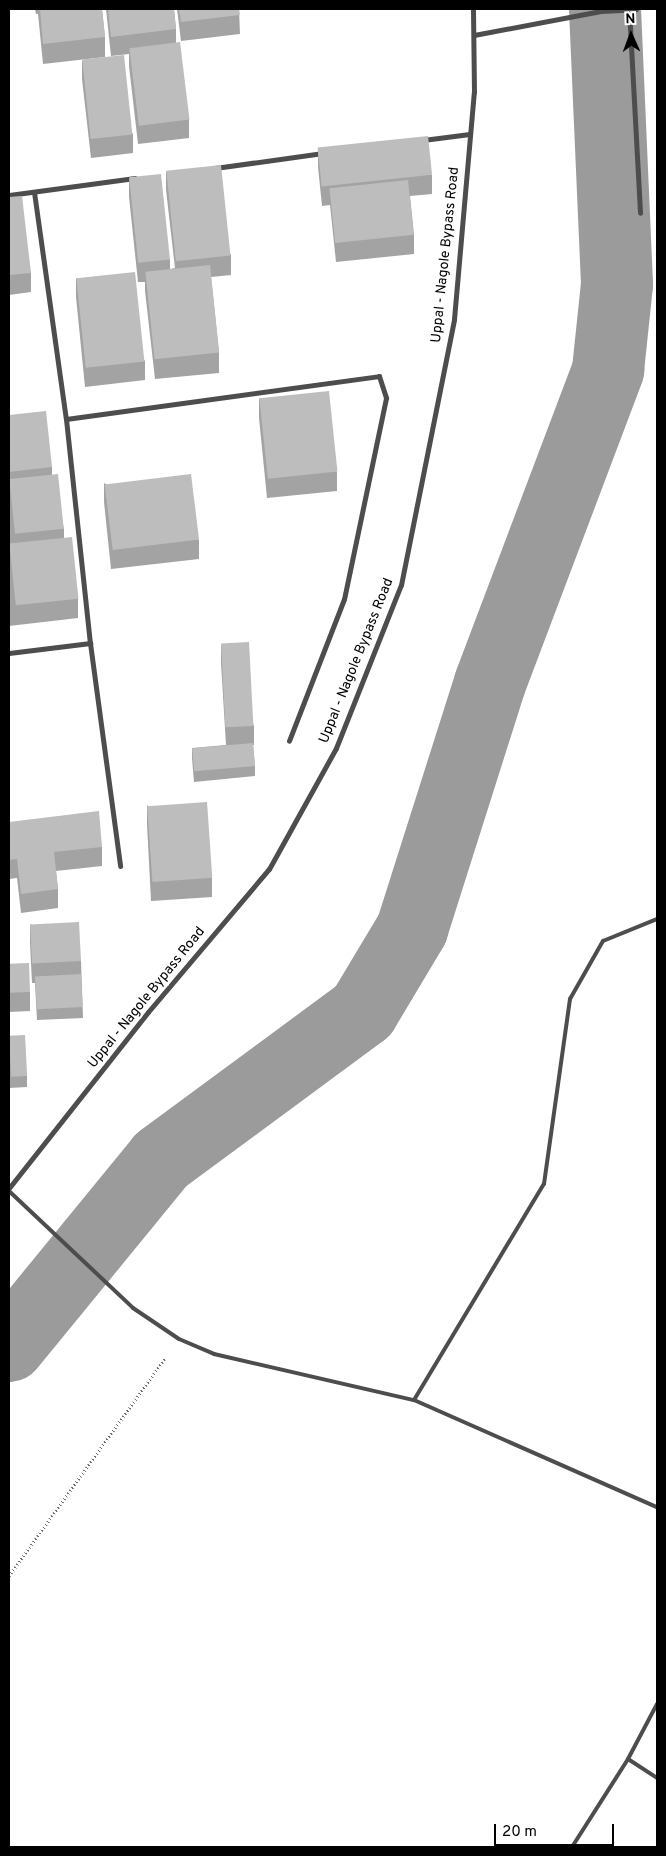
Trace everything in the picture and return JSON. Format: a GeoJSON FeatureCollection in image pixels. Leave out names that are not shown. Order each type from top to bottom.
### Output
{"type":"FeatureCollection","features":[{"type":"Feature","properties":{"kind":"street","name":"Uppal - Nagole Bypass Road"},"geometry":{"type":"LineString","coordinates":[[9,1189],[148,1012],[269,868],[336,748],[401,585],[454,319],[474,92],[473,9]]}},
{"type":"Feature","properties":{"kind":"street"},"geometry":{"type":"LineString","coordinates":[[474,34],[623,9],[636,9]]}},
{"type":"Feature","properties":{"kind":"street"},"geometry":{"type":"LineString","coordinates":[[629,9],[640,213]]}},
{"type":"Feature","properties":{"kind":"street"},"geometry":{"type":"LineString","coordinates":[[412,141],[470,134]]}},
{"type":"Feature","properties":{"kind":"street"},"geometry":{"type":"LineString","coordinates":[[208,169],[334,152]]}},
{"type":"Feature","properties":{"kind":"street"},"geometry":{"type":"LineString","coordinates":[[9,195],[140,178]]}},
{"type":"Feature","properties":{"kind":"street"},"geometry":{"type":"LineString","coordinates":[[34,192],[66,419],[90,642],[120,866]]}},
{"type":"Feature","properties":{"kind":"street"},"geometry":{"type":"LineString","coordinates":[[66,419],[379,376],[386,398],[344,599],[289,741]]}},
{"type":"Feature","properties":{"kind":"street"},"geometry":{"type":"LineString","coordinates":[[9,653],[90,642]]}},
{"type":"Feature","properties":{"kind":"lane"},"geometry":{"type":"LineString","coordinates":[[414,1400],[544,1184],[570,999],[603,940],[657,919]]}},
{"type":"Feature","properties":{"kind":"lane"},"geometry":{"type":"LineString","coordinates":[[9,1189],[133,1308],[180,1339],[214,1354],[414,1400],[657,1507]]}},
{"type":"Feature","properties":{"kind":"lane"},"geometry":{"type":"LineString","coordinates":[[572,1847],[628,1759],[657,1704]]}},
{"type":"Feature","properties":{"kind":"lane"},"geometry":{"type":"LineString","coordinates":[[628,1759],[657,1778]]}},
{"type":"Feature","properties":{"kind":"path"},"geometry":{"type":"LineString","coordinates":[[9,1576],[180,1339]]}},
{"type":"Feature","properties":{"kind":"building"},"geometry":{"type":"Polygon","coordinates":[[[40,9],[102,9],[105,37],[43,44],[40,9]]]}},
{"type":"Feature","properties":{"kind":"building"},"geometry":{"type":"Polygon","coordinates":[[[108,9],[174,9],[176,29],[111,37],[108,9]]]}},
{"type":"Feature","properties":{"kind":"building"},"geometry":{"type":"Polygon","coordinates":[[[179,9],[239,9],[240,15],[181,22],[179,9]]]}},
{"type":"Feature","properties":{"kind":"building"},"geometry":{"type":"Polygon","coordinates":[[[180,42],[190,119],[139,126],[129,48],[180,42]]]}},
{"type":"Feature","properties":{"kind":"building"},"geometry":{"type":"Polygon","coordinates":[[[124,55],[132,135],[91,139],[82,59],[124,55]]]}},
{"type":"Feature","properties":{"kind":"building"},"geometry":{"type":"Polygon","coordinates":[[[428,136],[432,175],[322,186],[318,148],[428,136]]]}},
{"type":"Feature","properties":{"kind":"building"},"geometry":{"type":"Polygon","coordinates":[[[221,165],[231,256],[176,261],[166,171],[221,165]]]}},
{"type":"Feature","properties":{"kind":"building"},"geometry":{"type":"Polygon","coordinates":[[[161,174],[170,260],[138,263],[129,177],[161,174]]]}},
{"type":"Feature","properties":{"kind":"building"},"geometry":{"type":"Polygon","coordinates":[[[408,180],[414,235],[335,243],[329,188],[408,180]]]}},
{"type":"Feature","properties":{"kind":"building"},"geometry":{"type":"Polygon","coordinates":[[[22,196],[31,273],[9,275],[9,197],[22,196]]]}},
{"type":"Feature","properties":{"kind":"building"},"geometry":{"type":"Polygon","coordinates":[[[210,265],[219,353],[155,359],[145,272],[210,265]]]}},
{"type":"Feature","properties":{"kind":"building"},"geometry":{"type":"Polygon","coordinates":[[[135,272],[144,362],[86,368],[76,278],[135,272]]]}},
{"type":"Feature","properties":{"kind":"building"},"geometry":{"type":"Polygon","coordinates":[[[329,391],[337,472],[268,479],[259,398],[329,391]]]}},
{"type":"Feature","properties":{"kind":"building"},"geometry":{"type":"Polygon","coordinates":[[[46,411],[52,467],[9,472],[9,415],[46,411]]]}},
{"type":"Feature","properties":{"kind":"building"},"geometry":{"type":"Polygon","coordinates":[[[58,474],[64,529],[15,534],[9,479],[58,474]]]}},
{"type":"Feature","properties":{"kind":"building"},"geometry":{"type":"Polygon","coordinates":[[[191,474],[199,540],[113,550],[105,485],[191,474]]]}},
{"type":"Feature","properties":{"kind":"building"},"geometry":{"type":"Polygon","coordinates":[[[72,537],[78,599],[16,605],[9,544],[72,537]]]}},
{"type":"Feature","properties":{"kind":"building"},"geometry":{"type":"Polygon","coordinates":[[[249,642],[253,726],[225,727],[221,643],[249,642]]]}},
{"type":"Feature","properties":{"kind":"building"},"geometry":{"type":"Polygon","coordinates":[[[253,743],[255,766],[194,771],[192,748],[253,743]]]}},
{"type":"Feature","properties":{"kind":"building"},"geometry":{"type":"Polygon","coordinates":[[[207,802],[212,878],[152,882],[147,806],[207,802]]]}},
{"type":"Feature","properties":{"kind":"building"},"geometry":{"type":"Polygon","coordinates":[[[99,811],[102,847],[54,852],[58,889],[21,894],[17,859],[9,860],[9,822],[99,811]]]}},
{"type":"Feature","properties":{"kind":"building"},"geometry":{"type":"Polygon","coordinates":[[[79,922],[81,961],[32,964],[30,925],[79,922]]]}},
{"type":"Feature","properties":{"kind":"building"},"geometry":{"type":"Polygon","coordinates":[[[29,963],[30,992],[10,993],[9,964],[29,963]]]}},
{"type":"Feature","properties":{"kind":"building"},"geometry":{"type":"Polygon","coordinates":[[[81,974],[83,1007],[37,1009],[35,976],[81,974]]]}},
{"type":"Feature","properties":{"kind":"building"},"geometry":{"type":"Polygon","coordinates":[[[25,1035],[27,1076],[11,1077],[9,1036],[25,1035]]]}},
{"type":"Feature","properties":{"kind":"waterway"},"geometry":{"type":"LineString","coordinates":[[9,1346],[161,1160],[363,1011],[412,929],[490,683],[608,370],[617,284],[605,9]]}}]}
